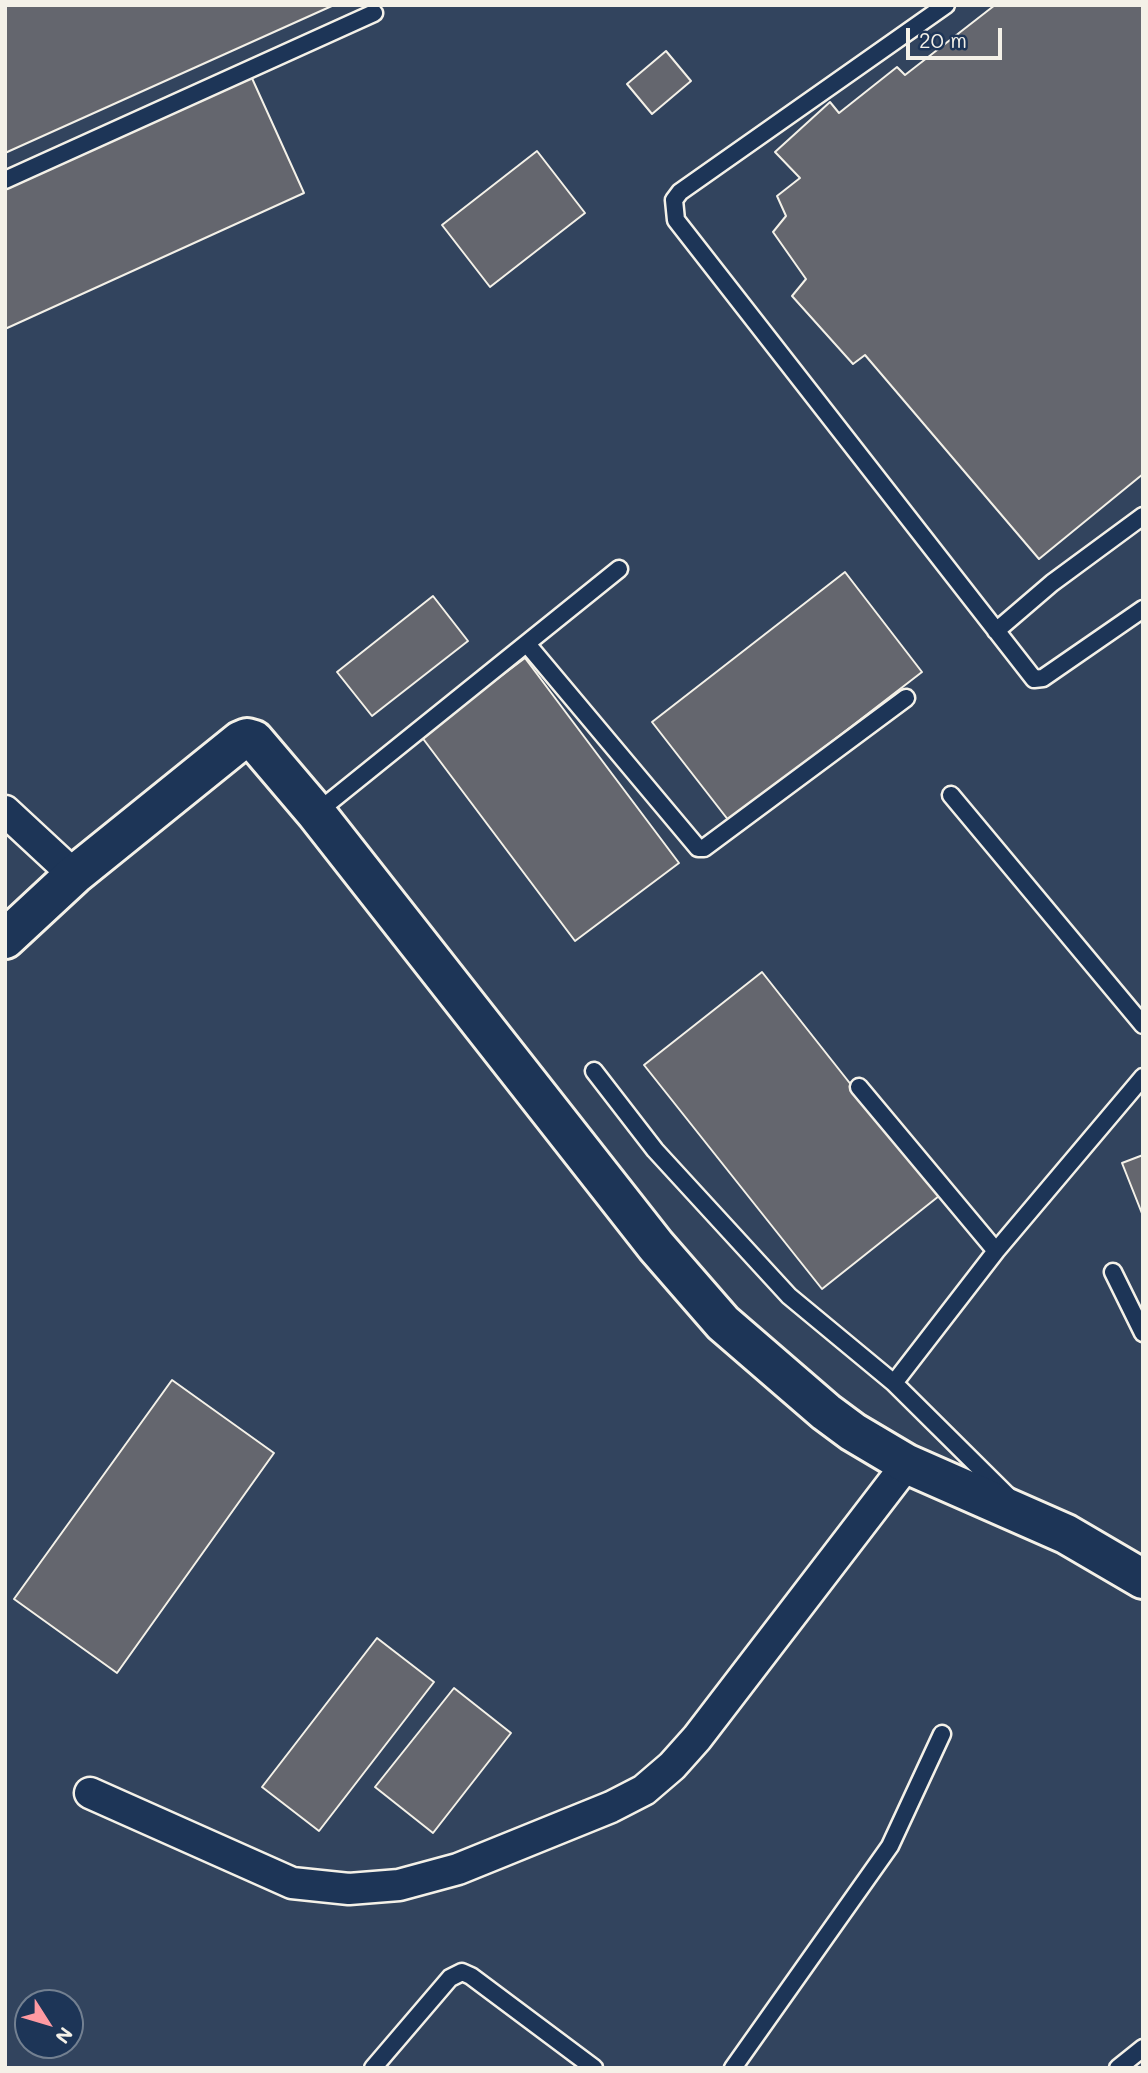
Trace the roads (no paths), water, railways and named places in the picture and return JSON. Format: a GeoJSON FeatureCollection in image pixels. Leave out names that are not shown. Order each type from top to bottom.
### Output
{"type":"FeatureCollection","features":[{"type":"Feature","properties":{"kind":"street"},"geometry":{"type":"LineString","coordinates":[[5,939],[74,875],[240,741],[247,738],[254,740],[316,813],[656,1245],[723,1323],[853,1432],[907,1464],[1066,1534],[1143,1579]]}},
{"type":"Feature","properties":{"kind":"street"},"geometry":{"type":"LineString","coordinates":[[5,811],[74,875]]}},
{"type":"Feature","properties":{"kind":"street"},"geometry":{"type":"LineString","coordinates":[[90,1793],[292,1882],[349,1889],[399,1885],[457,1869],[611,1807],[644,1790],[697,1738],[907,1464]]}},
{"type":"Feature","properties":{"kind":"lane"},"geometry":{"type":"LineString","coordinates":[[946,5],[680,192],[674,200],[676,220],[1034,679],[1043,678],[1143,609]]}},
{"type":"Feature","properties":{"kind":"lane"},"geometry":{"type":"LineString","coordinates":[[5,180],[374,13]]}},
{"type":"Feature","properties":{"kind":"lane"},"geometry":{"type":"LineString","coordinates":[[996,631],[1052,583],[1143,516]]}},
{"type":"Feature","properties":{"kind":"lane"},"geometry":{"type":"LineString","coordinates":[[316,813],[619,569]]}},
{"type":"Feature","properties":{"kind":"lane"},"geometry":{"type":"LineString","coordinates":[[527,644],[698,848],[704,848],[906,698]]}},
{"type":"Feature","properties":{"kind":"lane"},"geometry":{"type":"LineString","coordinates":[[951,795],[1143,1026]]}},
{"type":"Feature","properties":{"kind":"lane"},"geometry":{"type":"LineString","coordinates":[[594,1071],[655,1150],[789,1296],[894,1383],[1029,1517]]}},
{"type":"Feature","properties":{"kind":"lane"},"geometry":{"type":"LineString","coordinates":[[894,1383],[996,1251],[1143,1077]]}},
{"type":"Feature","properties":{"kind":"lane"},"geometry":{"type":"LineString","coordinates":[[859,1087],[996,1251]]}},
{"type":"Feature","properties":{"kind":"lane"},"geometry":{"type":"LineString","coordinates":[[1113,1272],[1143,1333]]}},
{"type":"Feature","properties":{"kind":"lane"},"geometry":{"type":"LineString","coordinates":[[733,2068],[890,1846],[942,1734]]}},
{"type":"Feature","properties":{"kind":"lane"},"geometry":{"type":"LineString","coordinates":[[373,2068],[450,1978],[463,1972],[594,2068]]}},
{"type":"Feature","properties":{"kind":"lane"},"geometry":{"type":"LineString","coordinates":[[1118,2068],[1143,2048]]}}]}
